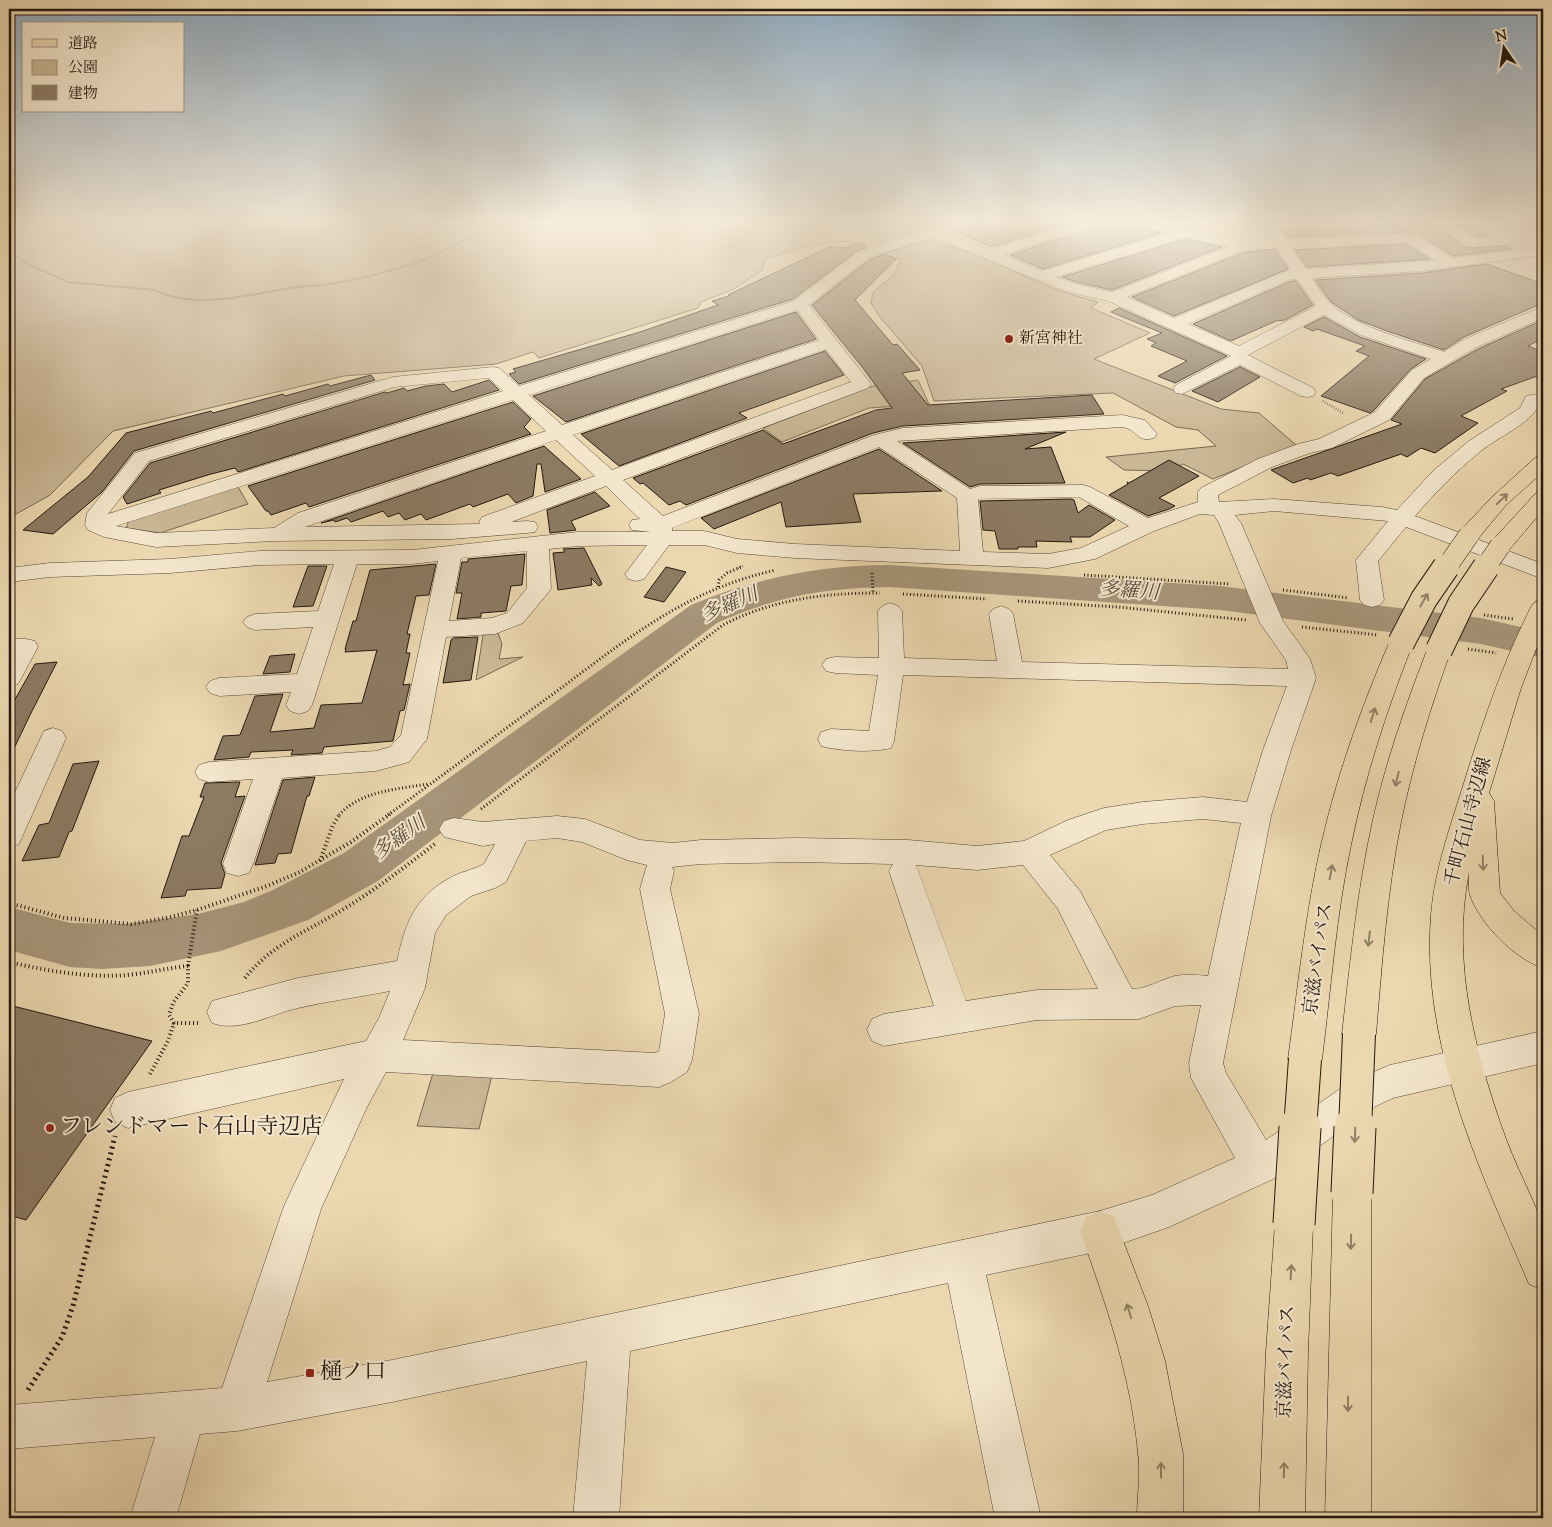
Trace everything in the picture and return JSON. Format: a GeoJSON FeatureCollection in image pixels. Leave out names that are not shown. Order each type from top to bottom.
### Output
{"type":"FeatureCollection","features":[{"type":"Feature","properties":{"kind":"main road","name":"京滋バイパス"},"geometry":{"type":"LineString","coordinates":[[1282,1518],[1287,1352],[1306,1059],[1331,874],[1354,773],[1381,689],[1391,640],[1424,599],[1468,535],[1499,501],[1543,460]]}},
{"type":"Feature","properties":{"kind":"main road"},"geometry":{"type":"LineString","coordinates":[[1348,1518],[1352,1193],[1359,1034],[1376,882],[1396,783],[1424,689],[1452,649],[1461,604],[1500,546],[1543,497]]}},
{"type":"Feature","properties":{"kind":"main road","name":"千町石山寺辺線"},"geometry":{"type":"LineString","coordinates":[[1531,619],[1495,726],[1454,868],[1447,917],[1448,975],[1450,1004],[1463,1066],[1492,1152],[1543,1270]]}},
{"type":"Feature","properties":{"kind":"main road"},"geometry":{"type":"LineString","coordinates":[[1479,780],[1485,894],[1491,908],[1500,920],[1543,954]]}},
{"type":"Feature","properties":{"kind":"main road"},"geometry":{"type":"LineString","coordinates":[[1100,1230],[1144,1361],[1162,1454],[1160,1518]]}},
{"type":"Feature","properties":{"kind":"street"},"geometry":{"type":"LineString","coordinates":[[96,525],[800,304],[815,292]]}},
{"type":"Feature","properties":{"kind":"street"},"geometry":{"type":"LineString","coordinates":[[1090,292],[1113,297],[1175,324],[1240,355],[1313,395]]}},
{"type":"Feature","properties":{"kind":"street"},"geometry":{"type":"LineString","coordinates":[[1113,297],[1125,292]]}},
{"type":"Feature","properties":{"kind":"street"},"geometry":{"type":"LineString","coordinates":[[1175,324],[1248,292]]}},
{"type":"Feature","properties":{"kind":"street"},"geometry":{"type":"LineString","coordinates":[[1314,292],[1325,308],[1336,316],[1367,331],[1446,358]]}},
{"type":"Feature","properties":{"kind":"street"},"geometry":{"type":"LineString","coordinates":[[485,529],[491,520],[862,384],[800,304]]}},
{"type":"Feature","properties":{"kind":"street"},"geometry":{"type":"LineString","coordinates":[[1182,390],[1240,355],[1325,308]]}},
{"type":"Feature","properties":{"kind":"street"},"geometry":{"type":"LineString","coordinates":[[1260,1166],[1209,1078],[1206,1063],[1257,816],[1277,750],[1303,678],[1298,659],[1270,620],[1230,523],[1207,500],[1208,492],[1265,463],[1305,448],[1325,444],[1382,416],[1418,374],[1471,344],[1543,312]]}},
{"type":"Feature","properties":{"kind":"street"},"geometry":{"type":"LineString","coordinates":[[274,534],[306,518],[829,342]]}},
{"type":"Feature","properties":{"kind":"street"},"geometry":{"type":"LineString","coordinates":[[96,525],[98,514],[142,457],[393,382],[493,372],[662,531]]}},
{"type":"Feature","properties":{"kind":"street"},"geometry":{"type":"LineString","coordinates":[[1372,600],[1367,560],[1402,518],[1440,476],[1462,457],[1526,410],[1533,400],[1543,398]]}},
{"type":"Feature","properties":{"kind":"street"},"geometry":{"type":"LineString","coordinates":[[9,575],[50,570],[170,566],[260,558],[347,559],[412,557],[662,531],[882,440],[903,434],[1122,421],[1138,424],[1147,434]]}},
{"type":"Feature","properties":{"kind":"street"},"geometry":{"type":"LineString","coordinates":[[882,440],[967,496]]}},
{"type":"Feature","properties":{"kind":"street"},"geometry":{"type":"LineString","coordinates":[[967,496],[980,492],[1082,491],[1146,526]]}},
{"type":"Feature","properties":{"kind":"street"},"geometry":{"type":"LineString","coordinates":[[967,496],[972,558]]}},
{"type":"Feature","properties":{"kind":"street"},"geometry":{"type":"LineString","coordinates":[[96,525],[112,532],[156,540],[274,534],[442,532],[580,524],[662,531],[737,546],[796,551],[1048,560],[1069,558],[1104,547],[1146,526],[1183,511],[1274,505],[1382,513],[1402,518],[1543,572]]}},
{"type":"Feature","properties":{"kind":"street"},"geometry":{"type":"LineString","coordinates":[[636,574],[662,531]]}},
{"type":"Feature","properties":{"kind":"street"},"geometry":{"type":"LineString","coordinates":[[435,630],[495,626],[515,618],[539,589],[538,543]]}},
{"type":"Feature","properties":{"kind":"street"},"geometry":{"type":"LineString","coordinates":[[208,772],[376,761],[399,755],[414,739],[451,553]]}},
{"type":"Feature","properties":{"kind":"street"},"geometry":{"type":"LineString","coordinates":[[219,687],[303,694],[347,559]]}},
{"type":"Feature","properties":{"kind":"street"},"geometry":{"type":"LineString","coordinates":[[831,739],[881,741],[892,667],[883,596]]}},
{"type":"Feature","properties":{"kind":"street"},"geometry":{"type":"LineString","coordinates":[[1001,605],[1010,670]]}},
{"type":"Feature","properties":{"kind":"street"},"geometry":{"type":"LineString","coordinates":[[255,622],[327,618]]}},
{"type":"Feature","properties":{"kind":"street"},"geometry":{"type":"LineString","coordinates":[[9,647],[26,647],[9,678]]}},
{"type":"Feature","properties":{"kind":"street"},"geometry":{"type":"LineString","coordinates":[[835,665],[1303,678]]}},
{"type":"Feature","properties":{"kind":"street"},"geometry":{"type":"LineString","coordinates":[[9,836],[20,784],[53,738]]}},
{"type":"Feature","properties":{"kind":"street"},"geometry":{"type":"LineString","coordinates":[[238,864],[271,768]]}},
{"type":"Feature","properties":{"kind":"street"},"geometry":{"type":"LineString","coordinates":[[454,829],[484,834],[557,827],[585,831],[638,852],[672,855],[700,852],[798,850],[908,852],[977,858],[1014,855],[1104,819],[1143,813],[1203,808],[1257,816]]}},
{"type":"Feature","properties":{"kind":"street"},"geometry":{"type":"LineString","coordinates":[[237,1409],[303,1206],[354,1095],[392,1027],[408,988],[420,930],[435,906],[460,888],[484,880],[495,872],[505,856],[511,841],[511,831]]}},
{"type":"Feature","properties":{"kind":"street"},"geometry":{"type":"LineString","coordinates":[[1030,850],[1069,900],[1122,1004]]}},
{"type":"Feature","properties":{"kind":"street"},"geometry":{"type":"LineString","coordinates":[[128,1110],[376,1055],[659,1070],[675,1060],[682,1014],[655,889],[659,871]]}},
{"type":"Feature","properties":{"kind":"street"},"geometry":{"type":"LineString","coordinates":[[904,871],[955,1018]]}},
{"type":"Feature","properties":{"kind":"street"},"geometry":{"type":"LineString","coordinates":[[224,1012],[252,1007],[298,993],[410,973]]}},
{"type":"Feature","properties":{"kind":"street"},"geometry":{"type":"LineString","coordinates":[[884,1030],[1037,1005],[1139,1004],[1175,991],[1193,989],[1220,992]]}},
{"type":"Feature","properties":{"kind":"street"},"geometry":{"type":"LineString","coordinates":[[10,1427],[184,1415],[237,1409],[392,1381],[963,1261],[1100,1230],[1155,1213],[1260,1166],[1363,1094],[1390,1082],[1531,1051],[1543,1046]]}},
{"type":"Feature","properties":{"kind":"street"},"geometry":{"type":"LineString","coordinates":[[963,1261],[1018,1518]]}},
{"type":"Feature","properties":{"kind":"street"},"geometry":{"type":"LineString","coordinates":[[596,1518],[610,1335]]}},
{"type":"Feature","properties":{"kind":"street"},"geometry":{"type":"LineString","coordinates":[[153,1518],[184,1415]]}},
{"type":"Feature","properties":{"kind":"path"},"geometry":{"type":"LineString","coordinates":[[159,292],[166,296],[193,299],[227,298],[272,292]]}},
{"type":"Feature","properties":{"kind":"path"},"geometry":{"type":"LineString","coordinates":[[1313,395],[1340,410]]}},
{"type":"Feature","properties":{"kind":"path"},"geometry":{"type":"LineString","coordinates":[[871,565],[883,596]]}},
{"type":"Feature","properties":{"kind":"path"},"geometry":{"type":"LineString","coordinates":[[9,903],[64,918],[131,924],[197,910],[267,886],[320,861],[351,842],[648,624],[678,605],[697,595],[733,582],[780,569]]}},
{"type":"Feature","properties":{"kind":"path"},"geometry":{"type":"LineString","coordinates":[[1081,575],[1257,588],[1372,600]]}},
{"type":"Feature","properties":{"kind":"path"},"geometry":{"type":"LineString","coordinates":[[174,1023],[213,1021],[224,1012],[252,968],[271,948],[327,919],[378,888],[723,625],[740,615],[776,603],[837,593],[1001,605],[1118,607],[1270,620],[1391,640]]}},
{"type":"Feature","properties":{"kind":"path"},"geometry":{"type":"LineString","coordinates":[[1481,614],[1509,618],[1516,621],[1531,619]]}},
{"type":"Feature","properties":{"kind":"path"},"geometry":{"type":"LineString","coordinates":[[1452,649],[1519,656]]}},
{"type":"Feature","properties":{"kind":"path"},"geometry":{"type":"LineString","coordinates":[[320,861],[337,817],[353,802],[385,793],[431,784]]}},
{"type":"Feature","properties":{"kind":"path"},"geometry":{"type":"LineString","coordinates":[[174,1023],[169,1015],[173,1003],[188,983],[188,966],[197,910]]}},
{"type":"Feature","properties":{"kind":"path"},"geometry":{"type":"LineString","coordinates":[[9,962],[85,976],[127,975],[188,966]]}},
{"type":"Feature","properties":{"kind":"path"},"geometry":{"type":"LineString","coordinates":[[10,1427],[26,1394],[62,1337],[73,1306],[110,1151],[117,1130],[168,1041],[174,1023]]}},
{"type":"Feature","properties":{"kind":"green space"},"geometry":{"type":"Polygon","coordinates":[[[9,292],[726,292],[701,302],[698,308],[539,358],[533,352],[496,364],[344,376],[113,431],[50,495],[9,518],[9,292]]]}},
{"type":"Feature","properties":{"kind":"green space"},"geometry":{"type":"Polygon","coordinates":[[[873,292],[1065,292],[1098,302],[1091,308],[1150,333],[1094,359],[1221,409],[1259,413],[1296,445],[1213,479],[1183,464],[1169,471],[1124,470],[1106,457],[1216,446],[1198,430],[1176,427],[1113,393],[934,401],[922,366],[879,316],[871,303],[873,292]]]}},
{"type":"Feature","properties":{"kind":"green space"},"geometry":{"type":"Polygon","coordinates":[[[918,380],[929,404],[869,408],[782,442],[763,428],[873,386],[918,380]]]}},
{"type":"Feature","properties":{"kind":"green space"},"geometry":{"type":"Polygon","coordinates":[[[237,485],[248,504],[160,533],[126,528],[129,520],[237,485]]]}},
{"type":"Feature","properties":{"kind":"green space"},"geometry":{"type":"Polygon","coordinates":[[[498,633],[502,644],[499,659],[523,657],[476,680],[483,635],[498,633]]]}},
{"type":"Feature","properties":{"kind":"green space"},"geometry":{"type":"Polygon","coordinates":[[[433,1073],[492,1075],[479,1129],[417,1126],[433,1073]]]}},
{"type":"Feature","properties":{"kind":"building"},"geometry":{"type":"Polygon","coordinates":[[[734,292],[802,292],[793,299],[519,384],[509,374],[516,372],[513,369],[640,332],[718,305],[712,301],[734,292]]]}},
{"type":"Feature","properties":{"kind":"building"},"geometry":{"type":"Polygon","coordinates":[[[828,292],[863,292],[855,300],[893,345],[897,344],[920,370],[902,373],[928,405],[1092,395],[1104,414],[903,426],[873,433],[686,505],[680,501],[669,505],[643,483],[640,484],[633,478],[763,430],[783,444],[876,410],[892,408],[863,368],[812,305],[828,292]]]}},
{"type":"Feature","properties":{"kind":"building"},"geometry":{"type":"Polygon","coordinates":[[[1144,292],[1232,292],[1174,316],[1132,297],[1144,292]]]}},
{"type":"Feature","properties":{"kind":"building"},"geometry":{"type":"Polygon","coordinates":[[[1265,292],[1304,292],[1313,305],[1285,320],[1276,321],[1231,341],[1193,324],[1265,292]]]}},
{"type":"Feature","properties":{"kind":"building"},"geometry":{"type":"Polygon","coordinates":[[[1324,292],[1543,292],[1543,303],[1464,337],[1444,350],[1358,320],[1331,302],[1324,292]]]}},
{"type":"Feature","properties":{"kind":"building"},"geometry":{"type":"Polygon","coordinates":[[[1119,308],[1227,356],[1175,383],[1158,376],[1187,361],[1151,346],[1156,343],[1147,339],[1162,333],[1111,312],[1119,308]]]}},
{"type":"Feature","properties":{"kind":"building"},"geometry":{"type":"Polygon","coordinates":[[[796,312],[816,339],[566,422],[533,396],[796,312]]]}},
{"type":"Feature","properties":{"kind":"building"},"geometry":{"type":"Polygon","coordinates":[[[1324,317],[1360,337],[1426,359],[1411,369],[1370,413],[1321,396],[1369,356],[1356,351],[1365,346],[1317,329],[1313,331],[1304,327],[1324,317]]]}},
{"type":"Feature","properties":{"kind":"building"},"geometry":{"type":"Polygon","coordinates":[[[1543,320],[1543,338],[1528,346],[1543,352],[1543,374],[1501,389],[1507,391],[1461,416],[1478,423],[1435,453],[1421,448],[1407,457],[1401,454],[1338,476],[1331,473],[1293,483],[1271,470],[1402,424],[1391,420],[1425,379],[1478,349],[1543,320]]]}},
{"type":"Feature","properties":{"kind":"building"},"geometry":{"type":"Polygon","coordinates":[[[825,351],[844,375],[739,413],[747,418],[619,466],[581,434],[825,351]]]}},
{"type":"Feature","properties":{"kind":"building"},"geometry":{"type":"Polygon","coordinates":[[[1240,367],[1260,377],[1218,402],[1192,391],[1240,367]]]}},
{"type":"Feature","properties":{"kind":"building"},"geometry":{"type":"Polygon","coordinates":[[[371,375],[375,380],[134,451],[102,492],[53,534],[23,530],[88,477],[126,433],[211,411],[213,413],[283,394],[285,396],[371,375]]]}},
{"type":"Feature","properties":{"kind":"building"},"geometry":{"type":"Polygon","coordinates":[[[489,380],[499,390],[238,472],[235,468],[211,474],[159,490],[161,493],[127,504],[123,497],[150,463],[385,392],[404,388],[407,391],[444,384],[452,392],[489,380]]]}},
{"type":"Feature","properties":{"kind":"building"},"geometry":{"type":"Polygon","coordinates":[[[513,402],[531,419],[524,427],[531,434],[309,507],[306,503],[271,515],[248,486],[513,402]]]}},
{"type":"Feature","properties":{"kind":"building"},"geometry":{"type":"Polygon","coordinates":[[[1066,432],[1025,449],[1051,447],[1065,483],[980,484],[970,487],[903,443],[1066,432]]]}},
{"type":"Feature","properties":{"kind":"building"},"geometry":{"type":"Polygon","coordinates":[[[544,446],[581,479],[545,492],[541,464],[537,464],[533,496],[516,503],[508,494],[473,507],[470,504],[426,520],[421,514],[405,520],[399,513],[388,517],[383,511],[351,522],[347,518],[335,522],[334,520],[321,523],[544,446]]]}},
{"type":"Feature","properties":{"kind":"building"},"geometry":{"type":"Polygon","coordinates":[[[879,449],[942,491],[853,494],[861,522],[786,527],[781,502],[714,529],[701,518],[879,449]]]}},
{"type":"Feature","properties":{"kind":"building"},"geometry":{"type":"Polygon","coordinates":[[[1169,460],[1199,476],[1159,498],[1175,506],[1148,516],[1109,495],[1128,484],[1127,482],[1129,483],[1169,460]]]}},
{"type":"Feature","properties":{"kind":"building"},"geometry":{"type":"Polygon","coordinates":[[[595,492],[610,506],[571,521],[576,530],[550,533],[547,510],[595,492]]]}},
{"type":"Feature","properties":{"kind":"building"},"geometry":{"type":"Polygon","coordinates":[[[1074,500],[1078,513],[1089,505],[1115,520],[1090,537],[1070,537],[1072,542],[1036,541],[1037,547],[1018,547],[1018,549],[999,549],[995,531],[983,530],[980,501],[1074,500]]]}},
{"type":"Feature","properties":{"kind":"building"},"geometry":{"type":"Polygon","coordinates":[[[584,548],[602,584],[599,586],[591,578],[592,585],[558,590],[553,553],[565,552],[563,549],[584,548]]]}},
{"type":"Feature","properties":{"kind":"building"},"geometry":{"type":"Polygon","coordinates":[[[525,554],[522,585],[511,586],[506,611],[481,613],[481,617],[457,619],[462,593],[456,593],[462,562],[468,562],[468,559],[525,554]]]}},
{"type":"Feature","properties":{"kind":"building"},"geometry":{"type":"Polygon","coordinates":[[[436,564],[429,595],[416,596],[407,634],[410,634],[406,653],[410,653],[403,685],[410,684],[404,710],[400,711],[393,741],[324,747],[322,753],[291,755],[293,750],[251,752],[249,757],[214,760],[223,736],[240,735],[255,696],[283,694],[270,732],[314,728],[321,705],[362,703],[377,650],[345,652],[345,649],[353,621],[356,621],[370,570],[436,564]]]}},
{"type":"Feature","properties":{"kind":"building"},"geometry":{"type":"Polygon","coordinates":[[[308,566],[327,566],[313,606],[293,607],[308,566]]]}},
{"type":"Feature","properties":{"kind":"building"},"geometry":{"type":"Polygon","coordinates":[[[666,567],[686,572],[664,602],[644,597],[666,567]]]}},
{"type":"Feature","properties":{"kind":"building"},"geometry":{"type":"Polygon","coordinates":[[[478,637],[471,680],[443,683],[451,640],[453,638],[478,637]]]}},
{"type":"Feature","properties":{"kind":"building"},"geometry":{"type":"Polygon","coordinates":[[[295,654],[290,672],[263,674],[270,656],[295,654]]]}},
{"type":"Feature","properties":{"kind":"building"},"geometry":{"type":"Polygon","coordinates":[[[57,662],[9,759],[9,710],[35,664],[57,662]]]}},
{"type":"Feature","properties":{"kind":"building"},"geometry":{"type":"Polygon","coordinates":[[[99,761],[72,831],[69,832],[59,857],[22,861],[39,825],[49,823],[73,764],[99,761]]]}},
{"type":"Feature","properties":{"kind":"building"},"geometry":{"type":"Polygon","coordinates":[[[315,777],[309,796],[307,796],[291,853],[278,854],[275,863],[255,865],[283,780],[315,777]]]}},
{"type":"Feature","properties":{"kind":"building"},"geometry":{"type":"Polygon","coordinates":[[[240,782],[235,797],[245,796],[221,863],[225,874],[221,888],[187,890],[185,896],[161,898],[182,836],[189,836],[204,797],[200,797],[205,783],[240,782]]]}},
{"type":"Feature","properties":{"kind":"building","name":"フレンドマート石山寺辺店"},"geometry":{"type":"Polygon","coordinates":[[[9,1005],[152,1041],[26,1220],[9,1215],[9,1005]]]}},
{"type":"Feature","properties":{"kind":"waterway","name":"多羅川"},"geometry":{"type":"LineString","coordinates":[[9,929],[70,945],[102,947],[150,944],[221,930],[290,905],[361,867],[704,614],[750,596],[795,584],[841,577],[890,576],[1220,598],[1481,631],[1543,645]]}},
{"type":"Feature","properties":{"kind":"place","name":"新宮神社"},"geometry":{"type":"Point","coordinates":[1009,339]}},
{"type":"Feature","properties":{"kind":"place","name":"フレンドマート石山寺辺店"},"geometry":{"type":"Point","coordinates":[50,1128]}},
{"type":"Feature","properties":{"kind":"place","name":"樋ノ口"},"geometry":{"type":"Point","coordinates":[310,1373]}}]}
